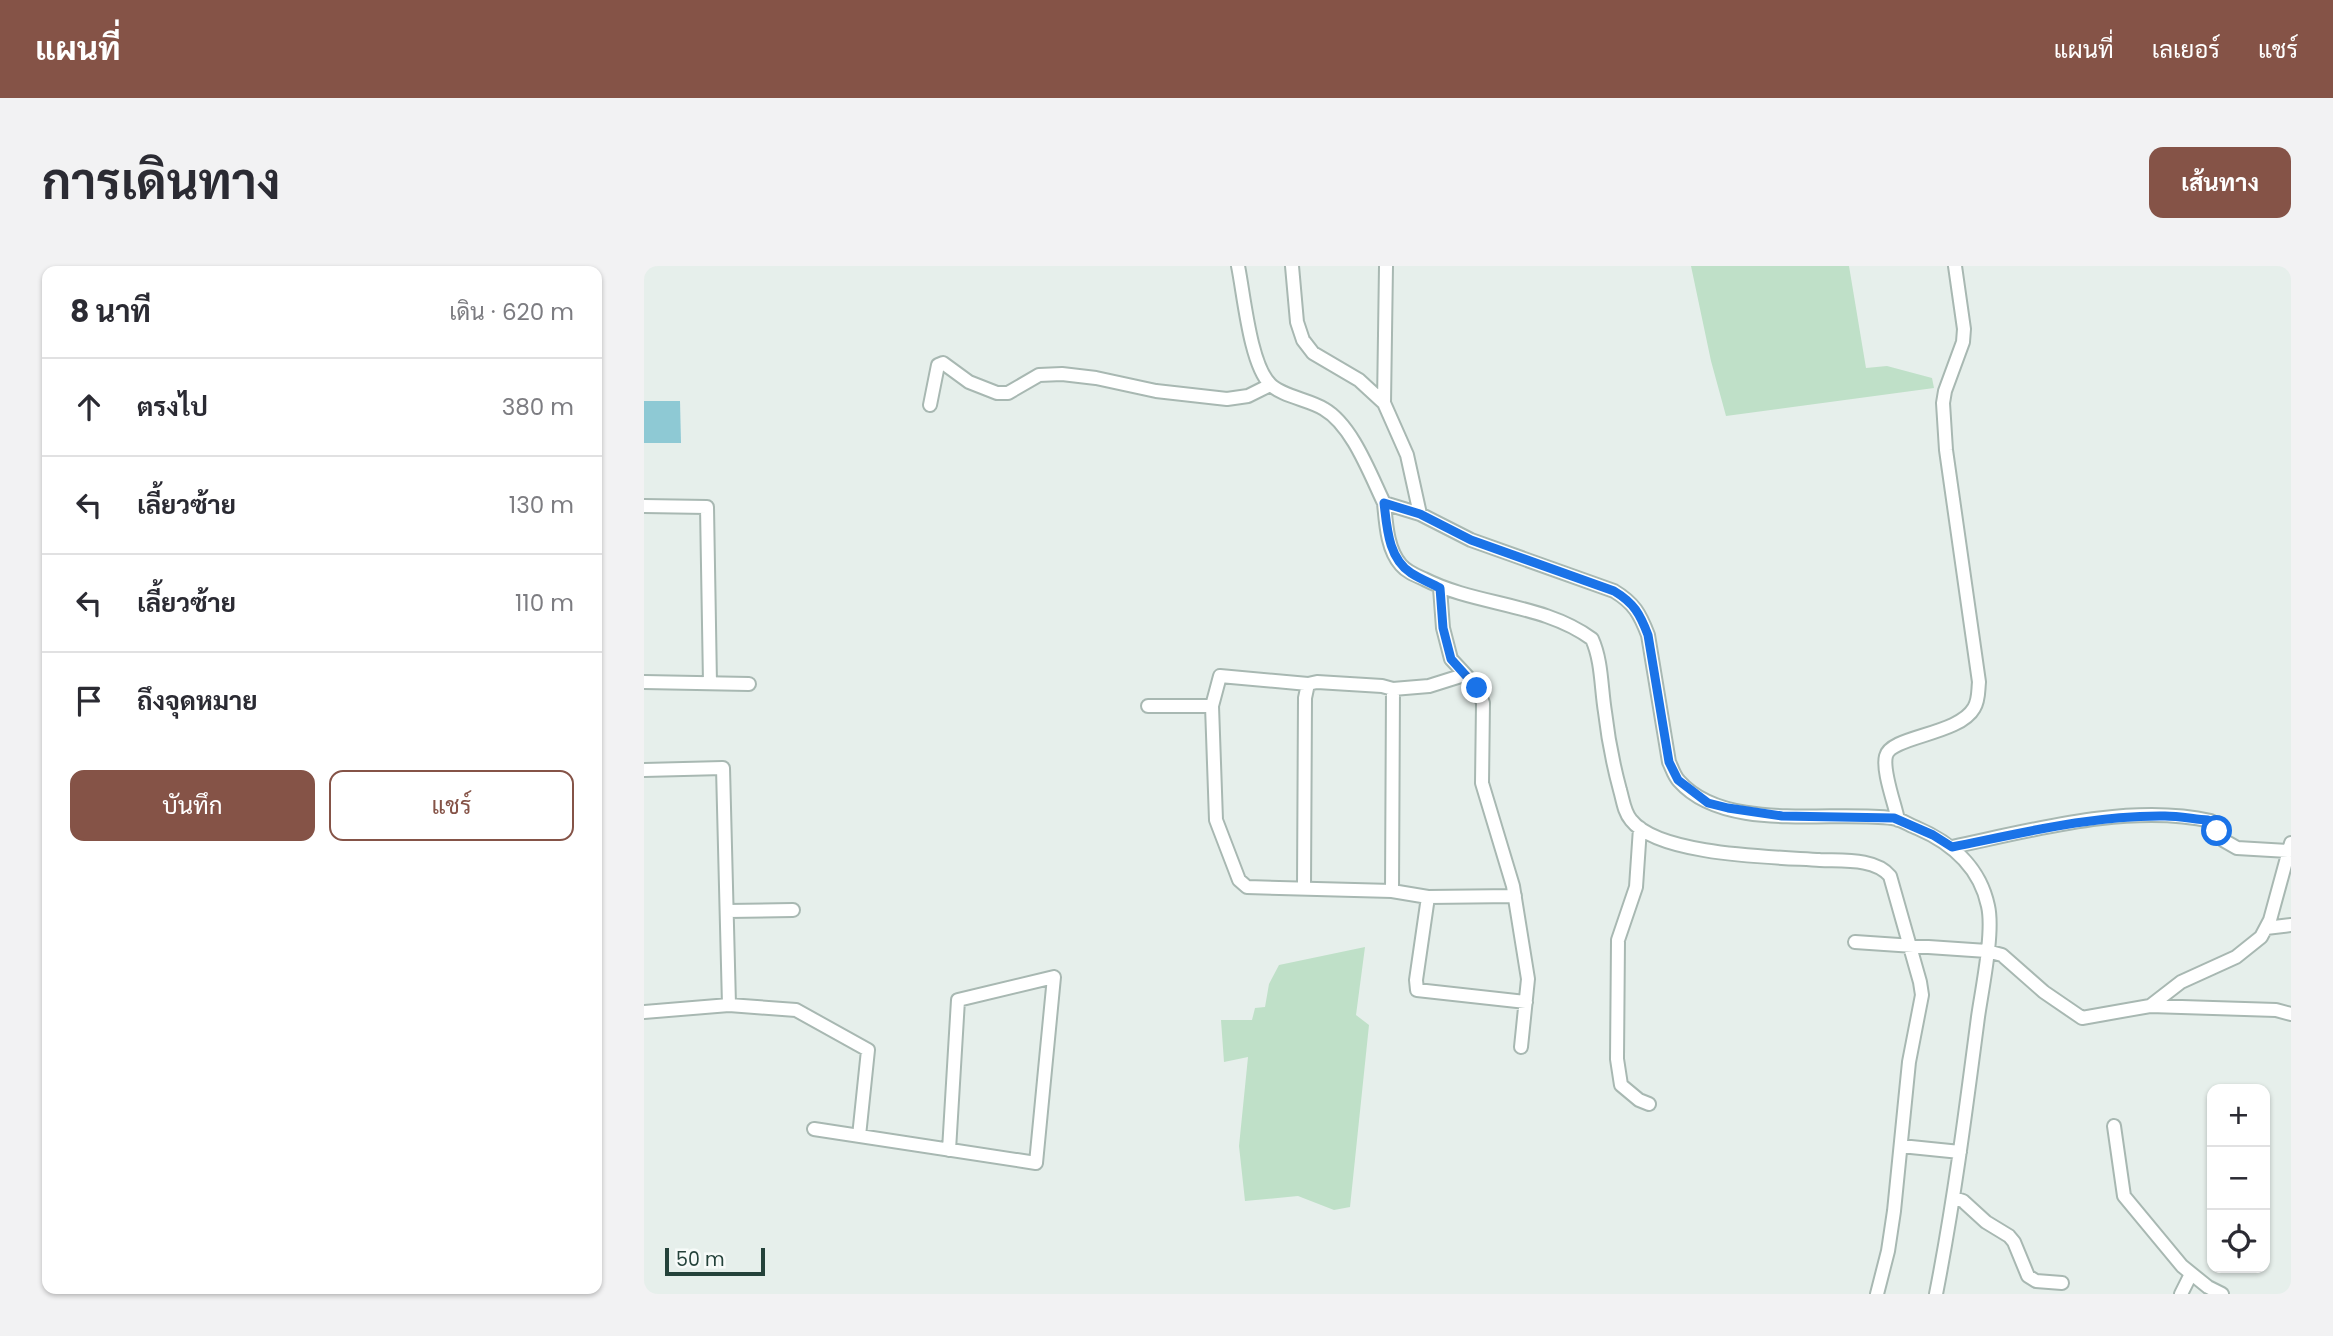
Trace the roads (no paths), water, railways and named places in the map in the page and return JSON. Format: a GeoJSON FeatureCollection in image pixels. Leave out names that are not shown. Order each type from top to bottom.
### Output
{"type":"FeatureCollection","features":[{"type":"Feature","properties":{"kind":"street"},"geometry":{"type":"LineString","coordinates":[[1238,266],[1254,354],[1270,385],[1324,409],[1338,419],[1363,458],[1384,503],[1391,545],[1400,564],[1410,573],[1440,588],[1530,611],[1567,625],[1592,639],[1598,657],[1613,764],[1625,809],[1631,820],[1656,837],[1679,845],[1759,857],[1865,862],[1885,870],[1891,876],[1922,995],[1909,1062],[1888,1251],[1877,1294]]}},
{"type":"Feature","properties":{"kind":"street"},"geometry":{"type":"LineString","coordinates":[[1292,266],[1297,322],[1303,340],[1314,353],[1359,380],[1384,403],[1407,455],[1420,514]]}},
{"type":"Feature","properties":{"kind":"street"},"geometry":{"type":"LineString","coordinates":[[1384,403],[1386,266]]}},
{"type":"Feature","properties":{"kind":"street"},"geometry":{"type":"LineString","coordinates":[[1898,820],[1886,766],[1888,751],[1906,741],[1958,724],[1973,710],[1978,698],[1979,682],[1946,450],[1943,403],[1963,342],[1964,329],[1955,266]]}},
{"type":"Feature","properties":{"kind":"street"},"geometry":{"type":"LineString","coordinates":[[930,405],[938,365],[943,363],[969,382],[997,393],[1008,393],[1031,377],[1062,374],[1096,378],[1156,391],[1227,399],[1248,397],[1270,385]]}},
{"type":"Feature","properties":{"kind":"street"},"geometry":{"type":"LineString","coordinates":[[1384,503],[1420,514],[1471,540],[1614,591],[1629,600],[1641,617],[1648,635],[1669,762],[1678,780],[1695,795],[1708,803],[1728,808],[1782,816],[1898,820],[1933,835],[1952,847],[1981,882],[1989,909],[1987,951],[1954,1198],[1936,1294]]}},
{"type":"Feature","properties":{"kind":"street"},"geometry":{"type":"LineString","coordinates":[[644,506],[707,507],[710,683]]}},
{"type":"Feature","properties":{"kind":"street"},"geometry":{"type":"LineString","coordinates":[[1440,588],[1445,639],[1451,659],[1477,688],[1483,703],[1482,783],[1515,896],[1528,979],[1521,1047]]}},
{"type":"Feature","properties":{"kind":"street"},"geometry":{"type":"LineString","coordinates":[[1464,675],[1429,685],[1393,690],[1382,685],[1317,682],[1308,684],[1220,676],[1212,706],[1216,820],[1239,880],[1247,887],[1392,891],[1428,897],[1515,896]]}},
{"type":"Feature","properties":{"kind":"street"},"geometry":{"type":"LineString","coordinates":[[644,682],[749,684]]}},
{"type":"Feature","properties":{"kind":"street"},"geometry":{"type":"LineString","coordinates":[[1304,888],[1305,698],[1308,684]]}},
{"type":"Feature","properties":{"kind":"street"},"geometry":{"type":"LineString","coordinates":[[1392,891],[1393,690]]}},
{"type":"Feature","properties":{"kind":"street"},"geometry":{"type":"LineString","coordinates":[[1148,706],[1212,706]]}},
{"type":"Feature","properties":{"kind":"street"},"geometry":{"type":"LineString","coordinates":[[644,770],[723,768],[729,1005]]}},
{"type":"Feature","properties":{"kind":"street"},"geometry":{"type":"LineString","coordinates":[[1952,847],[2091,820],[2134,816],[2169,816],[2211,821],[2222,840],[2237,848],[2290,847],[2270,920],[2261,937],[2236,957],[2181,982],[2150,1006]]}},
{"type":"Feature","properties":{"kind":"street"},"geometry":{"type":"LineString","coordinates":[[1640,828],[1636,887],[1618,940],[1617,1059],[1621,1085],[1639,1100],[1650,1104]]}},
{"type":"Feature","properties":{"kind":"street"},"geometry":{"type":"LineString","coordinates":[[1428,897],[1416,980],[1417,990],[1527,1002]]}},
{"type":"Feature","properties":{"kind":"street"},"geometry":{"type":"LineString","coordinates":[[727,911],[793,910]]}},
{"type":"Feature","properties":{"kind":"street"},"geometry":{"type":"LineString","coordinates":[[2266,928],[2291,925]]}},
{"type":"Feature","properties":{"kind":"street"},"geometry":{"type":"LineString","coordinates":[[1855,942],[1987,951],[2002,955],[2044,992],[2082,1018],[2150,1006],[2276,1010],[2291,1014]]}},
{"type":"Feature","properties":{"kind":"street"},"geometry":{"type":"LineString","coordinates":[[814,1129],[949,1150],[1036,1163],[1054,977],[958,1000],[949,1150]]}},
{"type":"Feature","properties":{"kind":"street"},"geometry":{"type":"LineString","coordinates":[[644,1012],[729,1005],[796,1010],[868,1050],[859,1136]]}},
{"type":"Feature","properties":{"kind":"street"},"geometry":{"type":"LineString","coordinates":[[2114,1126],[2124,1196],[2182,1266],[2221,1294]]}},
{"type":"Feature","properties":{"kind":"street"},"geometry":{"type":"LineString","coordinates":[[1901,1146],[1960,1152]]}},
{"type":"Feature","properties":{"kind":"street"},"geometry":{"type":"LineString","coordinates":[[1954,1198],[1964,1201],[1986,1222],[2014,1242],[2028,1276],[2036,1281],[2062,1283]]}},
{"type":"Feature","properties":{"kind":"street"},"geometry":{"type":"LineString","coordinates":[[2181,1294],[2192,1274]]}},
{"type":"Feature","properties":{"kind":"water"},"geometry":{"type":"Polygon","coordinates":[[[644,401],[680,401],[681,443],[644,443],[644,401]]]}}]}
